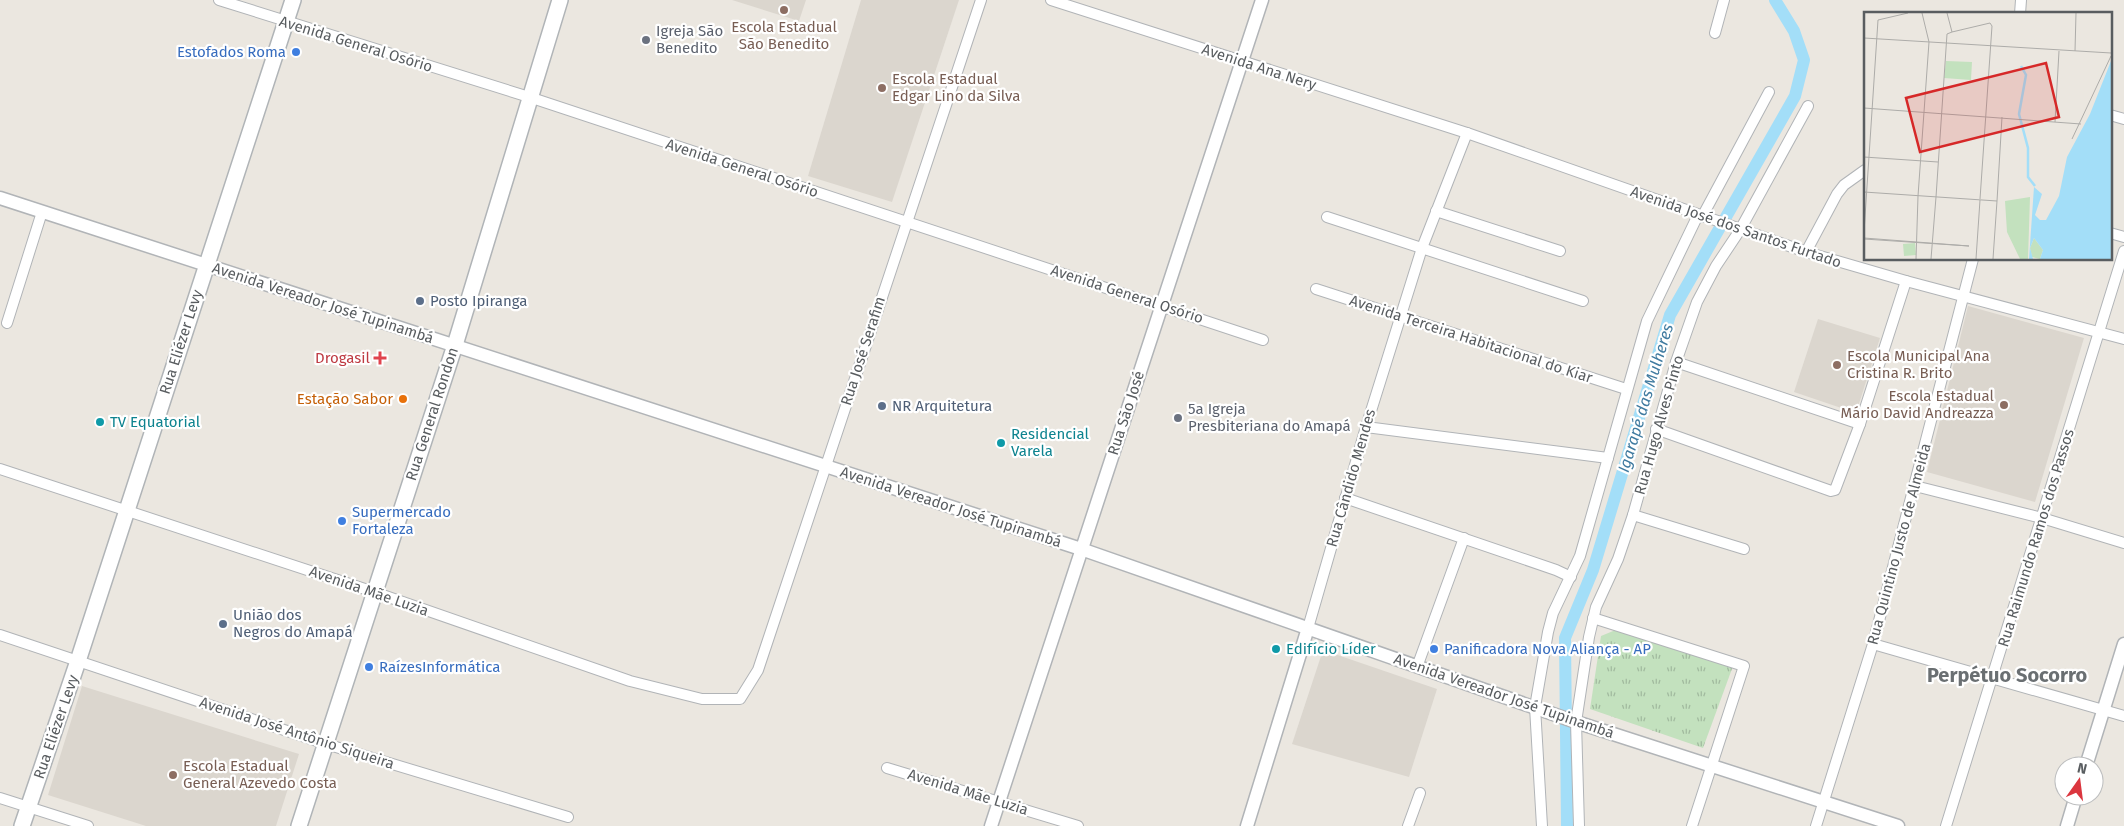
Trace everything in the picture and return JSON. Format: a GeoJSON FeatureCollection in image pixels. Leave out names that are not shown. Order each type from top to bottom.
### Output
{"type":"FeatureCollection","features":[{"type":"Feature","properties":{"kind":"main road","name":"Rua Eliézer Levy"},"geometry":{"type":"LineString","coordinates":[[22,826],[78,661],[293,0]]}},
{"type":"Feature","properties":{"kind":"main road","name":"Rua General Rondon"},"geometry":{"type":"LineString","coordinates":[[299,826],[454,346],[560,0]]}},
{"type":"Feature","properties":{"kind":"street","name":"Avenida General Osório"},"geometry":{"type":"LineString","coordinates":[[219,0],[529,97],[1263,340]]}},
{"type":"Feature","properties":{"kind":"street","name":"Rua José Serafim"},"geometry":{"type":"LineString","coordinates":[[740,699],[758,670],[981,0]]}},
{"type":"Feature","properties":{"kind":"street","name":"Avenida Ana Nery"},"geometry":{"type":"LineString","coordinates":[[1052,0],[1467,133]]}},
{"type":"Feature","properties":{"kind":"street","name":"Rua São José"},"geometry":{"type":"LineString","coordinates":[[991,826],[1160,305],[1262,0]]}},
{"type":"Feature","properties":{"kind":"street"},"geometry":{"type":"LineString","coordinates":[[1715,32],[1724,0]]}},
{"type":"Feature","properties":{"kind":"street"},"geometry":{"type":"LineString","coordinates":[[1542,826],[1540,709],[1553,612],[1580,556],[1626,389],[1647,321],[1770,92]]}},
{"type":"Feature","properties":{"kind":"street","name":"Rua Hugo Alves Pinto"},"geometry":{"type":"LineString","coordinates":[[1579,826],[1573,720],[1593,618],[1618,559],[1633,515],[1676,362],[1697,302],[1736,229],[1808,106]]}},
{"type":"Feature","properties":{"kind":"street","name":"Rua Cândido Mendes"},"geometry":{"type":"LineString","coordinates":[[1247,826],[1308,628],[1366,427],[1422,248],[1467,133]]}},
{"type":"Feature","properties":{"kind":"street","name":"Avenida José dos Santos Furtado"},"geometry":{"type":"LineString","coordinates":[[1467,133],[1806,252],[1906,281],[2124,339]]}},
{"type":"Feature","properties":{"kind":"street"},"geometry":{"type":"LineString","coordinates":[[1806,252],[1837,194],[1844,185],[1864,171]]}},
{"type":"Feature","properties":{"kind":"street","name":"Avenida Vereador José Tupinambá"},"geometry":{"type":"LineString","coordinates":[[0,198],[1081,549],[1540,709],[1898,826]]}},
{"type":"Feature","properties":{"kind":"street"},"geometry":{"type":"LineString","coordinates":[[1436,211],[1560,251]]}},
{"type":"Feature","properties":{"kind":"street"},"geometry":{"type":"LineString","coordinates":[[7,324],[42,212]]}},
{"type":"Feature","properties":{"kind":"street"},"geometry":{"type":"LineString","coordinates":[[1327,217],[1583,301]]}},
{"type":"Feature","properties":{"kind":"street","name":"Rua Raimundo Ramos dos Passos"},"geometry":{"type":"LineString","coordinates":[[1946,826],[2100,333],[2124,250]]}},
{"type":"Feature","properties":{"kind":"street","name":"Rua Quintino Justo de Almeida"},"geometry":{"type":"LineString","coordinates":[[1816,826],[1873,644],[1973,260]]}},
{"type":"Feature","properties":{"kind":"street"},"geometry":{"type":"LineString","coordinates":[[1656,429],[1831,491],[1835,490],[1860,424],[1906,281]]}},
{"type":"Feature","properties":{"kind":"street","name":"Avenida Terceira Habitacional do Kiar"},"geometry":{"type":"LineString","coordinates":[[1316,289],[1626,389]]}},
{"type":"Feature","properties":{"kind":"street"},"geometry":{"type":"LineString","coordinates":[[1676,362],[1860,424]]}},
{"type":"Feature","properties":{"kind":"street"},"geometry":{"type":"LineString","coordinates":[[1366,427],[1608,458]]}},
{"type":"Feature","properties":{"kind":"street","name":"Avenida Mãe Luzia"},"geometry":{"type":"LineString","coordinates":[[0,469],[374,592],[649,686],[702,699],[740,699]]}},
{"type":"Feature","properties":{"kind":"street"},"geometry":{"type":"LineString","coordinates":[[1915,486],[2042,518],[2124,543]]}},
{"type":"Feature","properties":{"kind":"street"},"geometry":{"type":"LineString","coordinates":[[1345,498],[1556,570],[1571,577]]}},
{"type":"Feature","properties":{"kind":"street"},"geometry":{"type":"LineString","coordinates":[[1633,515],[1744,550]]}},
{"type":"Feature","properties":{"kind":"street"},"geometry":{"type":"LineString","coordinates":[[1418,667],[1464,538]]}},
{"type":"Feature","properties":{"kind":"street"},"geometry":{"type":"LineString","coordinates":[[1593,618],[1744,666],[1692,826]]}},
{"type":"Feature","properties":{"kind":"street","name":"Avenida José Antônio Siqueira"},"geometry":{"type":"LineString","coordinates":[[0,635],[326,744],[568,817]]}},
{"type":"Feature","properties":{"kind":"street"},"geometry":{"type":"LineString","coordinates":[[1873,644],[1992,676],[2124,716]]}},
{"type":"Feature","properties":{"kind":"street"},"geometry":{"type":"LineString","coordinates":[[2089,756],[2124,644]]}},
{"type":"Feature","properties":{"kind":"street","name":"Avenida Mãe Luzia"},"geometry":{"type":"LineString","coordinates":[[887,768],[1078,826]]}},
{"type":"Feature","properties":{"kind":"street"},"geometry":{"type":"LineString","coordinates":[[1408,826],[1420,793]]}},
{"type":"Feature","properties":{"kind":"street"},"geometry":{"type":"LineString","coordinates":[[0,798],[88,826]]}},
{"type":"Feature","properties":{"kind":"street"},"geometry":{"type":"LineString","coordinates":[[2067,826],[2073,806]]}},
{"type":"Feature","properties":{"kind":"shaded area","name":"Escola Estadual São Benedito"},"geometry":{"type":"Polygon","coordinates":[[[732,0],[806,0],[799,21],[732,0]]]}},
{"type":"Feature","properties":{"kind":"shaded area","name":"Escola Estadual Edgar Lino da Silva"},"geometry":{"type":"Polygon","coordinates":[[[861,0],[959,0],[892,202],[808,176],[861,0]]]}},
{"type":"Feature","properties":{"kind":"shaded area","name":"Escola Estadual Mário David Andreazza"},"geometry":{"type":"Polygon","coordinates":[[[1968,306],[2084,338],[2035,502],[1927,472],[1968,306]]]}},
{"type":"Feature","properties":{"kind":"shaded area","name":"Escola Municipal Ana Cristina R. Brito"},"geometry":{"type":"Polygon","coordinates":[[[1818,319],[1880,338],[1856,413],[1794,392],[1818,319]]]}},
{"type":"Feature","properties":{"kind":"shaded area"},"geometry":{"type":"Polygon","coordinates":[[[1323,650],[1437,689],[1409,777],[1292,744],[1323,650]]]}},
{"type":"Feature","properties":{"kind":"shaded area","name":"Escola Estadual General Azevedo Costa"},"geometry":{"type":"Polygon","coordinates":[[[82,686],[299,754],[276,826],[146,826],[48,795],[82,686]]]}},
{"type":"Feature","properties":{"kind":"green space"},"geometry":{"type":"Polygon","coordinates":[[[1618,629],[1733,666],[1703,748],[1590,709],[1601,636],[1618,629]]]}},
{"type":"Feature","properties":{"kind":"waterway","name":"Igarapé das Mulheres"},"geometry":{"type":"LineString","coordinates":[[1567,826],[1565,638],[1593,570],[1670,315],[1795,96],[1804,60],[1794,31],[1775,0]]}},
{"type":"Feature","properties":{"kind":"place","name":"Escola Estadual São Benedito"},"geometry":{"type":"Point","coordinates":[784,10]}},
{"type":"Feature","properties":{"kind":"place","name":"Igreja São Benedito"},"geometry":{"type":"Point","coordinates":[646,40]}},
{"type":"Feature","properties":{"kind":"place","name":"Estofados Roma"},"geometry":{"type":"Point","coordinates":[296,52]}},
{"type":"Feature","properties":{"kind":"place","name":"Escola Estadual Edgar Lino da Silva"},"geometry":{"type":"Point","coordinates":[882,88]}},
{"type":"Feature","properties":{"kind":"place","name":"Posto Ipiranga"},"geometry":{"type":"Point","coordinates":[420,301]}},
{"type":"Feature","properties":{"kind":"place","name":"Drogasil"},"geometry":{"type":"Point","coordinates":[380,358]}},
{"type":"Feature","properties":{"kind":"place","name":"Escola Municipal Ana Cristina R. Brito"},"geometry":{"type":"Point","coordinates":[1837,365]}},
{"type":"Feature","properties":{"kind":"place","name":"Estação Sabor"},"geometry":{"type":"Point","coordinates":[403,399]}},
{"type":"Feature","properties":{"kind":"place","name":"Escola Estadual Mário David Andreazza"},"geometry":{"type":"Point","coordinates":[2004,405]}},
{"type":"Feature","properties":{"kind":"place","name":"NR Arquitetura"},"geometry":{"type":"Point","coordinates":[882,406]}},
{"type":"Feature","properties":{"kind":"place","name":"5a Igreja Presbiteriana do Amapá"},"geometry":{"type":"Point","coordinates":[1178,418]}},
{"type":"Feature","properties":{"kind":"place","name":"TV Equatorial"},"geometry":{"type":"Point","coordinates":[100,422]}},
{"type":"Feature","properties":{"kind":"place","name":"Residencial Varela"},"geometry":{"type":"Point","coordinates":[1001,443]}},
{"type":"Feature","properties":{"kind":"place","name":"Supermercado Fortaleza"},"geometry":{"type":"Point","coordinates":[342,521]}},
{"type":"Feature","properties":{"kind":"place","name":"União dos Negros do Amapá"},"geometry":{"type":"Point","coordinates":[223,624]}},
{"type":"Feature","properties":{"kind":"place","name":"Edifício Líder"},"geometry":{"type":"Point","coordinates":[1276,649]}},
{"type":"Feature","properties":{"kind":"place","name":"Panificadora Nova Aliança - AP"},"geometry":{"type":"Point","coordinates":[1434,649]}},
{"type":"Feature","properties":{"kind":"place","name":"RaízesInformática"},"geometry":{"type":"Point","coordinates":[369,667]}},
{"type":"Feature","properties":{"kind":"place","name":"Escola Estadual General Azevedo Costa"},"geometry":{"type":"Point","coordinates":[173,775]}},
{"type":"Feature","properties":{"kind":"district","name":"Perpétuo Socorro"},"geometry":{"type":"Point","coordinates":[2007,675]}}]}
